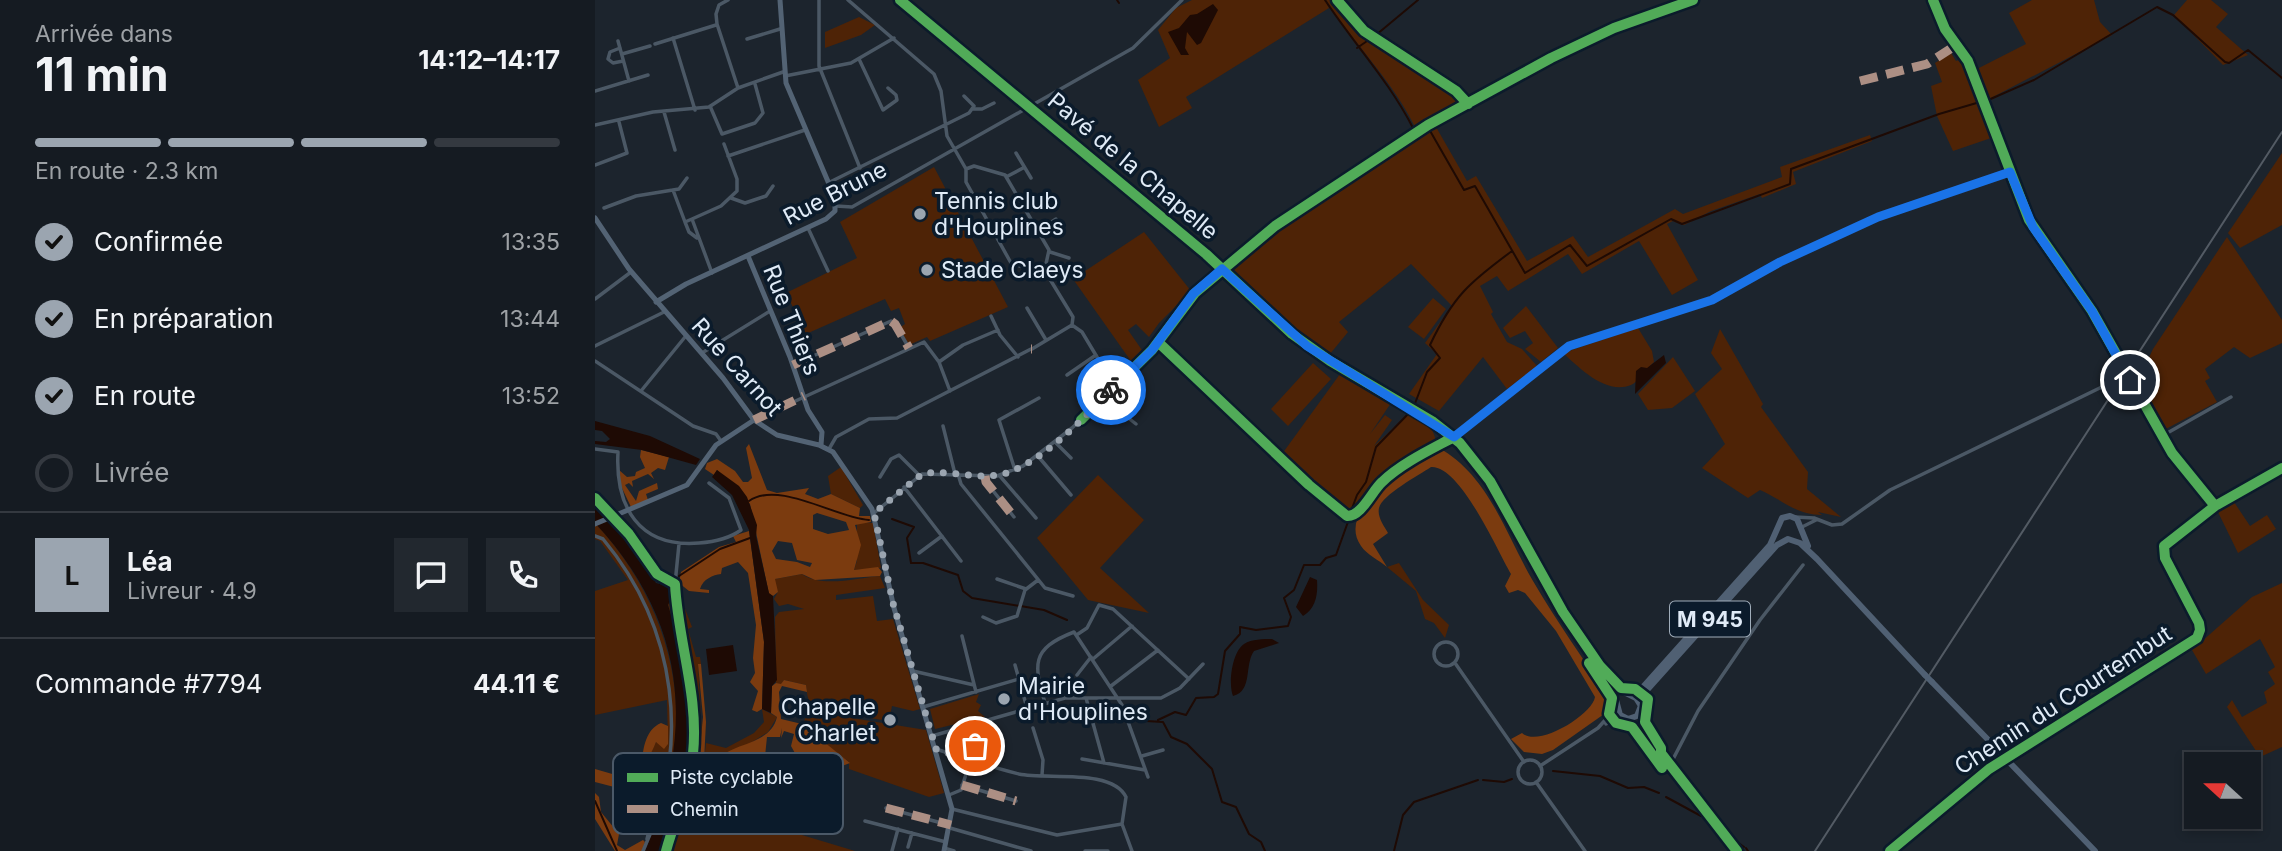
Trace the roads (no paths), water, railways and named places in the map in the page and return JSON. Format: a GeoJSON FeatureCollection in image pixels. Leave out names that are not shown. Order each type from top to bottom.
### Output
{"type":"FeatureCollection","features":[{"type":"Feature","properties":{"kind":"main road"},"geometry":{"type":"LineString","coordinates":[[780,0],[784,74],[837,206]]}},
{"type":"Feature","properties":{"kind":"main road","name":"Pavé de la Chapelle"},"geometry":{"type":"LineString","coordinates":[[900,0],[1222,269],[1307,346],[1454,437],[1485,472],[1554,598],[1606,674],[1640,709]]}},
{"type":"Feature","properties":{"kind":"main road","name":"Rue Brune"},"geometry":{"type":"LineString","coordinates":[[660,307],[712,272],[830,217],[837,206]]}},
{"type":"Feature","properties":{"kind":"main road","name":"Rue Carnot"},"geometry":{"type":"LineString","coordinates":[[595,218],[632,272],[754,420],[777,435],[821,445],[832,451]]}},
{"type":"Feature","properties":{"kind":"main road","name":"Rue Thiers"},"geometry":{"type":"LineString","coordinates":[[748,256],[793,365],[809,412],[822,432],[821,445]]}},
{"type":"Feature","properties":{"kind":"main road"},"geometry":{"type":"LineString","coordinates":[[595,524],[687,485],[721,441],[754,420]]}},
{"type":"Feature","properties":{"kind":"main road"},"geometry":{"type":"LineString","coordinates":[[832,451],[874,513],[893,603],[952,809],[945,847]]}},
{"type":"Feature","properties":{"kind":"main road"},"geometry":{"type":"LineString","coordinates":[[1817,559],[1793,516],[1782,518],[1777,530],[1817,559],[2095,851]]}},
{"type":"Feature","properties":{"kind":"main road"},"geometry":{"type":"LineString","coordinates":[[1789,539],[1800,529]]}},
{"type":"Feature","properties":{"kind":"main road","name":"M 945"},"geometry":{"type":"LineString","coordinates":[[1629,695],[1643,687],[1767,549],[1777,530]]}},
{"type":"Feature","properties":{"kind":"main road","name":"M 945"},"geometry":{"type":"LineString","coordinates":[[1640,709],[1643,696],[1663,671],[1773,549],[1789,539]]}},
{"type":"Feature","properties":{"kind":"main road","name":"Pavé de la Chapelle"},"geometry":{"type":"LineString","coordinates":[[1606,674],[1617,705],[1627,719]]}},
{"type":"Feature","properties":{"kind":"main road"},"geometry":{"type":"LineString","coordinates":[[1617,705],[1629,695]]}},
{"type":"Feature","properties":{"kind":"main road"},"geometry":{"type":"LineString","coordinates":[[1627,719],[1640,709]]}},
{"type":"Feature","properties":{"kind":"street"},"geometry":{"type":"LineString","coordinates":[[728,0],[717,8],[717,24],[738,88]]}},
{"type":"Feature","properties":{"kind":"street"},"geometry":{"type":"LineString","coordinates":[[819,0],[821,71],[860,168]]}},
{"type":"Feature","properties":{"kind":"street"},"geometry":{"type":"LineString","coordinates":[[848,0],[935,77],[942,94],[944,126],[953,149],[966,169],[966,182],[1011,263],[1050,278],[1073,317],[1072,325]]}},
{"type":"Feature","properties":{"kind":"street","name":"Rue Brune"},"geometry":{"type":"LineString","coordinates":[[837,206],[852,207],[1136,46],[1168,11],[1182,0]]}},
{"type":"Feature","properties":{"kind":"street"},"geometry":{"type":"LineString","coordinates":[[1337,0],[1363,31],[1457,91],[1468,104]]}},
{"type":"Feature","properties":{"kind":"street"},"geometry":{"type":"LineString","coordinates":[[874,513],[919,475],[999,475],[1015,470],[1055,442],[1115,387],[1152,350],[1193,294],[1264,234],[1428,125],[1571,47],[1624,24],[1693,0]]}},
{"type":"Feature","properties":{"kind":"street"},"geometry":{"type":"LineString","coordinates":[[1933,0],[1945,29],[1964,53],[2032,224],[2092,311],[2121,366],[2183,468],[2215,506],[2282,468]]}},
{"type":"Feature","properties":{"kind":"street"},"geometry":{"type":"LineString","coordinates":[[622,54],[717,24]]}},
{"type":"Feature","properties":{"kind":"street"},"geometry":{"type":"LineString","coordinates":[[747,39],[781,29]]}},
{"type":"Feature","properties":{"kind":"street"},"geometry":{"type":"LineString","coordinates":[[673,38],[695,110]]}},
{"type":"Feature","properties":{"kind":"street"},"geometry":{"type":"LineString","coordinates":[[595,125],[619,122],[653,112],[695,110],[710,106],[738,88],[784,74],[821,71],[859,59],[894,38]]}},
{"type":"Feature","properties":{"kind":"street"},"geometry":{"type":"LineString","coordinates":[[618,41],[629,81]]}},
{"type":"Feature","properties":{"kind":"street"},"geometry":{"type":"LineString","coordinates":[[620,48],[610,52],[608,59],[613,63],[624,61]]}},
{"type":"Feature","properties":{"kind":"street"},"geometry":{"type":"LineString","coordinates":[[859,59],[883,110],[897,100],[896,95],[888,88]]}},
{"type":"Feature","properties":{"kind":"street"},"geometry":{"type":"LineString","coordinates":[[595,91],[648,75]]}},
{"type":"Feature","properties":{"kind":"street"},"geometry":{"type":"LineString","coordinates":[[710,106],[722,134],[755,123],[763,113],[755,84]]}},
{"type":"Feature","properties":{"kind":"street"},"geometry":{"type":"LineString","coordinates":[[964,96],[973,104],[973,108]]}},
{"type":"Feature","properties":{"kind":"street"},"geometry":{"type":"LineString","coordinates":[[828,183],[944,126],[973,108],[982,109],[994,103]]}},
{"type":"Feature","properties":{"kind":"street"},"geometry":{"type":"LineString","coordinates":[[664,113],[675,150]]}},
{"type":"Feature","properties":{"kind":"street"},"geometry":{"type":"LineString","coordinates":[[595,165],[627,153],[619,122]]}},
{"type":"Feature","properties":{"kind":"street"},"geometry":{"type":"LineString","coordinates":[[729,156],[805,130]]}},
{"type":"Feature","properties":{"kind":"street"},"geometry":{"type":"LineString","coordinates":[[685,222],[721,206],[731,198],[738,182],[724,144]]}},
{"type":"Feature","properties":{"kind":"street"},"geometry":{"type":"LineString","coordinates":[[1016,153],[1031,178]]}},
{"type":"Feature","properties":{"kind":"street"},"geometry":{"type":"LineString","coordinates":[[966,169],[976,167],[1006,177],[1050,253],[1044,274]]}},
{"type":"Feature","properties":{"kind":"street"},"geometry":{"type":"LineString","coordinates":[[1006,177],[1023,167]]}},
{"type":"Feature","properties":{"kind":"street"},"geometry":{"type":"LineString","coordinates":[[1454,437],[1569,346],[1712,300],[1780,262],[1878,217],[2010,172]]}},
{"type":"Feature","properties":{"kind":"street"},"geometry":{"type":"LineString","coordinates":[[604,208],[639,195],[682,187],[688,178]]}},
{"type":"Feature","properties":{"kind":"street"},"geometry":{"type":"LineString","coordinates":[[731,198],[745,203],[766,196],[773,186]]}},
{"type":"Feature","properties":{"kind":"street"},"geometry":{"type":"LineString","coordinates":[[673,190],[690,233],[700,242]]}},
{"type":"Feature","properties":{"kind":"street"},"geometry":{"type":"LineString","coordinates":[[692,219],[712,272]]}},
{"type":"Feature","properties":{"kind":"street"},"geometry":{"type":"LineString","coordinates":[[1038,231],[1056,219]]}},
{"type":"Feature","properties":{"kind":"street"},"geometry":{"type":"LineString","coordinates":[[808,228],[828,271]]}},
{"type":"Feature","properties":{"kind":"street"},"geometry":{"type":"LineString","coordinates":[[1050,253],[1069,257]]}},
{"type":"Feature","properties":{"kind":"street"},"geometry":{"type":"LineString","coordinates":[[595,299],[632,272]]}},
{"type":"Feature","properties":{"kind":"street"},"geometry":{"type":"LineString","coordinates":[[595,346],[660,307]]}},
{"type":"Feature","properties":{"kind":"street"},"geometry":{"type":"LineString","coordinates":[[1027,308],[1046,340]]}},
{"type":"Feature","properties":{"kind":"street"},"geometry":{"type":"LineString","coordinates":[[700,354],[770,311]]}},
{"type":"Feature","properties":{"kind":"street"},"geometry":{"type":"LineString","coordinates":[[991,316],[1018,357]]}},
{"type":"Feature","properties":{"kind":"street"},"geometry":{"type":"LineString","coordinates":[[793,365],[891,321],[909,348]]}},
{"type":"Feature","properties":{"kind":"street"},"geometry":{"type":"LineString","coordinates":[[1072,325],[1081,331],[1115,387]]}},
{"type":"Feature","properties":{"kind":"street"},"geometry":{"type":"LineString","coordinates":[[832,451],[836,437],[869,419],[897,418],[1018,357],[1072,325]]}},
{"type":"Feature","properties":{"kind":"street"},"geometry":{"type":"LineString","coordinates":[[939,362],[964,345],[998,330]]}},
{"type":"Feature","properties":{"kind":"street"},"geometry":{"type":"LineString","coordinates":[[641,391],[685,337]]}},
{"type":"Feature","properties":{"kind":"street"},"geometry":{"type":"LineString","coordinates":[[754,420],[926,342],[939,362],[950,391]]}},
{"type":"Feature","properties":{"kind":"street"},"geometry":{"type":"LineString","coordinates":[[1067,374],[1096,355]]}},
{"type":"Feature","properties":{"kind":"street"},"geometry":{"type":"LineString","coordinates":[[595,360],[693,426],[716,433],[721,441]]}},
{"type":"Feature","properties":{"kind":"street"},"geometry":{"type":"LineString","coordinates":[[1793,516],[1832,525],[1842,524],[1890,490],[2111,383],[2121,366]]}},
{"type":"Feature","properties":{"kind":"street"},"geometry":{"type":"LineString","coordinates":[[2162,436],[2231,397]]}},
{"type":"Feature","properties":{"kind":"street"},"geometry":{"type":"LineString","coordinates":[[1015,470],[999,421],[1039,398]]}},
{"type":"Feature","properties":{"kind":"street"},"geometry":{"type":"LineString","coordinates":[[1103,398],[1136,424]]}},
{"type":"Feature","properties":{"kind":"street"},"geometry":{"type":"LineString","coordinates":[[943,426],[959,481],[1046,589],[1073,596]]}},
{"type":"Feature","properties":{"kind":"street"},"geometry":{"type":"LineString","coordinates":[[1055,442],[1071,458]]}},
{"type":"Feature","properties":{"kind":"street"},"geometry":{"type":"LineString","coordinates":[[595,449],[618,452],[618,484],[624,512],[652,536],[679,544],[716,541],[741,530],[729,498],[709,483]]}},
{"type":"Feature","properties":{"kind":"street"},"geometry":{"type":"LineString","coordinates":[[880,477],[891,460],[899,455],[919,475]]}},
{"type":"Feature","properties":{"kind":"street"},"geometry":{"type":"LineString","coordinates":[[1037,455],[1071,495]]}},
{"type":"Feature","properties":{"kind":"street"},"geometry":{"type":"LineString","coordinates":[[985,475],[986,482],[1014,517]]}},
{"type":"Feature","properties":{"kind":"street"},"geometry":{"type":"LineString","coordinates":[[999,475],[1036,518]]}},
{"type":"Feature","properties":{"kind":"street"},"geometry":{"type":"LineString","coordinates":[[904,487],[961,561]]}},
{"type":"Feature","properties":{"kind":"street","name":"Chemin du Courtembut"},"geometry":{"type":"LineString","coordinates":[[1890,851],[1989,769],[2197,638],[2199,623],[2163,549],[2167,541],[2215,506]]}},
{"type":"Feature","properties":{"kind":"street"},"geometry":{"type":"LineString","coordinates":[[1800,529],[1811,520],[1822,521]]}},
{"type":"Feature","properties":{"kind":"street"},"geometry":{"type":"LineString","coordinates":[[595,536],[603,539],[636,585],[654,621],[666,660],[672,728],[667,753]]}},
{"type":"Feature","properties":{"kind":"street"},"geometry":{"type":"LineString","coordinates":[[919,553],[942,536]]}},
{"type":"Feature","properties":{"kind":"street"},"geometry":{"type":"LineString","coordinates":[[675,584],[679,544]]}},
{"type":"Feature","properties":{"kind":"street"},"geometry":{"type":"LineString","coordinates":[[1670,765],[1705,701],[1760,620],[1803,565]]}},
{"type":"Feature","properties":{"kind":"street"},"geometry":{"type":"LineString","coordinates":[[997,579],[1026,589]]}},
{"type":"Feature","properties":{"kind":"street"},"geometry":{"type":"LineString","coordinates":[[982,617],[994,623],[1005,622],[1018,615],[1026,589],[1038,580]]}},
{"type":"Feature","properties":{"kind":"street"},"geometry":{"type":"LineString","coordinates":[[1077,635],[1087,628],[1099,605],[1114,610],[1189,679]]}},
{"type":"Feature","properties":{"kind":"street"},"geometry":{"type":"LineString","coordinates":[[1077,675],[1092,658],[1132,625]]}},
{"type":"Feature","properties":{"kind":"street"},"geometry":{"type":"LineString","coordinates":[[1045,703],[1036,671],[1037,659],[1071,632],[1077,635],[1118,698],[1148,777]]}},
{"type":"Feature","properties":{"kind":"street"},"geometry":{"type":"LineString","coordinates":[[962,636],[976,692]]}},
{"type":"Feature","properties":{"kind":"street"},"geometry":{"type":"LineString","coordinates":[[1455,663],[1447,667],[1439,665],[1433,655],[1435,647],[1443,642],[1453,644],[1458,650],[1455,663],[1524,762]]}},
{"type":"Feature","properties":{"kind":"street"},"geometry":{"type":"LineString","coordinates":[[1111,686],[1158,650]]}},
{"type":"Feature","properties":{"kind":"street"},"geometry":{"type":"LineString","coordinates":[[932,736],[1045,703],[1086,697],[1161,698],[1189,679],[1203,664]]}},
{"type":"Feature","properties":{"kind":"street"},"geometry":{"type":"LineString","coordinates":[[1015,665],[1027,708]]}},
{"type":"Feature","properties":{"kind":"street"},"geometry":{"type":"LineString","coordinates":[[913,671],[974,685]]}},
{"type":"Feature","properties":{"kind":"street"},"geometry":{"type":"LineString","coordinates":[[923,707],[1019,679]]}},
{"type":"Feature","properties":{"kind":"street"},"geometry":{"type":"LineString","coordinates":[[1086,697],[1104,763]]}},
{"type":"Feature","properties":{"kind":"street"},"geometry":{"type":"LineString","coordinates":[[1598,728],[1617,705]]}},
{"type":"Feature","properties":{"kind":"street","name":"Pavé de la Chapelle"},"geometry":{"type":"LineString","coordinates":[[1640,709],[1644,726],[1661,753],[1737,851]]}},
{"type":"Feature","properties":{"kind":"street"},"geometry":{"type":"LineString","coordinates":[[1540,766],[1598,728],[1627,719],[1639,725],[1661,753]]}},
{"type":"Feature","properties":{"kind":"street"},"geometry":{"type":"LineString","coordinates":[[988,720],[1002,742]]}},
{"type":"Feature","properties":{"kind":"street"},"geometry":{"type":"LineString","coordinates":[[949,796],[959,792],[962,785],[979,730],[978,723]]}},
{"type":"Feature","properties":{"kind":"street"},"geometry":{"type":"LineString","coordinates":[[1033,728],[1042,757],[1042,775]]}},
{"type":"Feature","properties":{"kind":"street"},"geometry":{"type":"LineString","coordinates":[[936,749],[1019,774],[1098,780],[1117,786],[1125,795],[1122,824],[1132,851]]}},
{"type":"Feature","properties":{"kind":"street"},"geometry":{"type":"LineString","coordinates":[[1142,756],[1163,750]]}},
{"type":"Feature","properties":{"kind":"street"},"geometry":{"type":"LineString","coordinates":[[1082,759],[1146,771]]}},
{"type":"Feature","properties":{"kind":"street"},"geometry":{"type":"LineString","coordinates":[[1524,762],[1535,762],[1540,766],[1541,777],[1536,782],[1528,784],[1521,780],[1519,769],[1524,762]]}},
{"type":"Feature","properties":{"kind":"street"},"geometry":{"type":"LineString","coordinates":[[1536,782],[1585,851]]}},
{"type":"Feature","properties":{"kind":"street"},"geometry":{"type":"LineString","coordinates":[[962,785],[1016,801]]}},
{"type":"Feature","properties":{"kind":"street"},"geometry":{"type":"LineString","coordinates":[[886,808],[1031,851]]}},
{"type":"Feature","properties":{"kind":"street"},"geometry":{"type":"LineString","coordinates":[[952,809],[1057,835],[1122,824]]}},
{"type":"Feature","properties":{"kind":"street"},"geometry":{"type":"LineString","coordinates":[[865,821],[912,833],[954,851]]}},
{"type":"Feature","properties":{"kind":"street"},"geometry":{"type":"LineString","coordinates":[[892,851],[898,829]]}},
{"type":"Feature","properties":{"kind":"street"},"geometry":{"type":"LineString","coordinates":[[908,847],[912,833]]}},
{"type":"Feature","properties":{"kind":"street"},"geometry":{"type":"LineString","coordinates":[[643,851],[649,834]]}},
{"type":"Feature","properties":{"kind":"street"},"geometry":{"type":"LineString","coordinates":[[1085,851],[1108,850]]}},
{"type":"Feature","properties":{"kind":"waterway"},"geometry":{"type":"LineString","coordinates":[[1325,0],[1393,94],[1413,128],[1426,124]]}},
{"type":"Feature","properties":{"kind":"waterway"},"geometry":{"type":"LineString","coordinates":[[1376,35],[1418,0]]}},
{"type":"Feature","properties":{"kind":"waterway"},"geometry":{"type":"LineString","coordinates":[[1986,101],[2034,80],[2157,7],[2173,15],[2225,62],[2229,63],[2248,50],[2282,78]]}},
{"type":"Feature","properties":{"kind":"waterway"},"geometry":{"type":"LineString","coordinates":[[1357,48],[1370,39]]}},
{"type":"Feature","properties":{"kind":"waterway"},"geometry":{"type":"LineString","coordinates":[[1429,129],[1464,190],[1475,186],[1525,273],[1570,245],[1587,266],[1671,219],[1682,224],[1790,184],[1791,169],[1939,114],[1980,102]]}},
{"type":"Feature","properties":{"kind":"waterway"},"geometry":{"type":"LineString","coordinates":[[1414,406],[1427,372],[1440,358],[1430,345],[1438,328],[1464,291],[1512,251]]}},
{"type":"Feature","properties":{"kind":"waterway"},"geometry":{"type":"LineString","coordinates":[[1350,514],[1357,495],[1366,482],[1376,447],[1410,412]]}},
{"type":"Feature","properties":{"kind":"waterway"},"geometry":{"type":"LineString","coordinates":[[749,501],[761,496],[791,497],[869,520]]}},
{"type":"Feature","properties":{"kind":"waterway"},"geometry":{"type":"LineString","coordinates":[[892,519],[914,527],[907,538],[911,563],[923,563],[958,575],[963,591],[972,598],[1044,610],[1067,620]]}},
{"type":"Feature","properties":{"kind":"waterway"},"geometry":{"type":"LineString","coordinates":[[1158,720],[1175,712],[1186,715],[1196,698],[1214,697],[1218,694],[1225,651],[1240,634],[1240,627],[1256,630],[1288,626],[1291,617],[1284,598],[1294,590],[1304,565],[1320,565],[1326,558],[1336,555],[1349,519]]}},
{"type":"Feature","properties":{"kind":"waterway"},"geometry":{"type":"LineString","coordinates":[[679,576],[720,549],[750,538]]}},
{"type":"Feature","properties":{"kind":"waterway"},"geometry":{"type":"LineString","coordinates":[[1146,721],[1163,722],[1171,737],[1187,744],[1212,769],[1222,802],[1236,807],[1249,834],[1261,842],[1265,851]]}},
{"type":"Feature","properties":{"kind":"waterway"},"geometry":{"type":"LineString","coordinates":[[1553,771],[1600,776],[1628,788],[1644,787],[1659,793]]}},
{"type":"Feature","properties":{"kind":"waterway"},"geometry":{"type":"LineString","coordinates":[[1483,780],[1504,782],[1512,779]]}},
{"type":"Feature","properties":{"kind":"waterway"},"geometry":{"type":"LineString","coordinates":[[1394,851],[1403,815],[1414,802],[1478,780]]}},
{"type":"Feature","properties":{"kind":"waterway"},"geometry":{"type":"LineString","coordinates":[[1666,797],[1701,816]]}},
{"type":"Feature","properties":{"kind":"waterway"},"geometry":{"type":"LineString","coordinates":[[595,801],[617,851]]}},
{"type":"Feature","properties":{"kind":"waterway"},"geometry":{"type":"LineString","coordinates":[[1736,841],[1744,847]]}},
{"type":"Feature","properties":{"kind":"railway"},"geometry":{"type":"LineString","coordinates":[[1815,851],[2282,132]]}},
{"type":"Feature","properties":{"kind":"place","name":"Tennis club d'Houplines"},"geometry":{"type":"Point","coordinates":[920,214]}},
{"type":"Feature","properties":{"kind":"place","name":"Stade Claeys"},"geometry":{"type":"Point","coordinates":[927,270]}},
{"type":"Feature","properties":{"kind":"place","name":"Mairie d'Houplines"},"geometry":{"type":"Point","coordinates":[1004,699]}},
{"type":"Feature","properties":{"kind":"place","name":"Chapelle Charlet"},"geometry":{"type":"Point","coordinates":[890,720]}}]}
